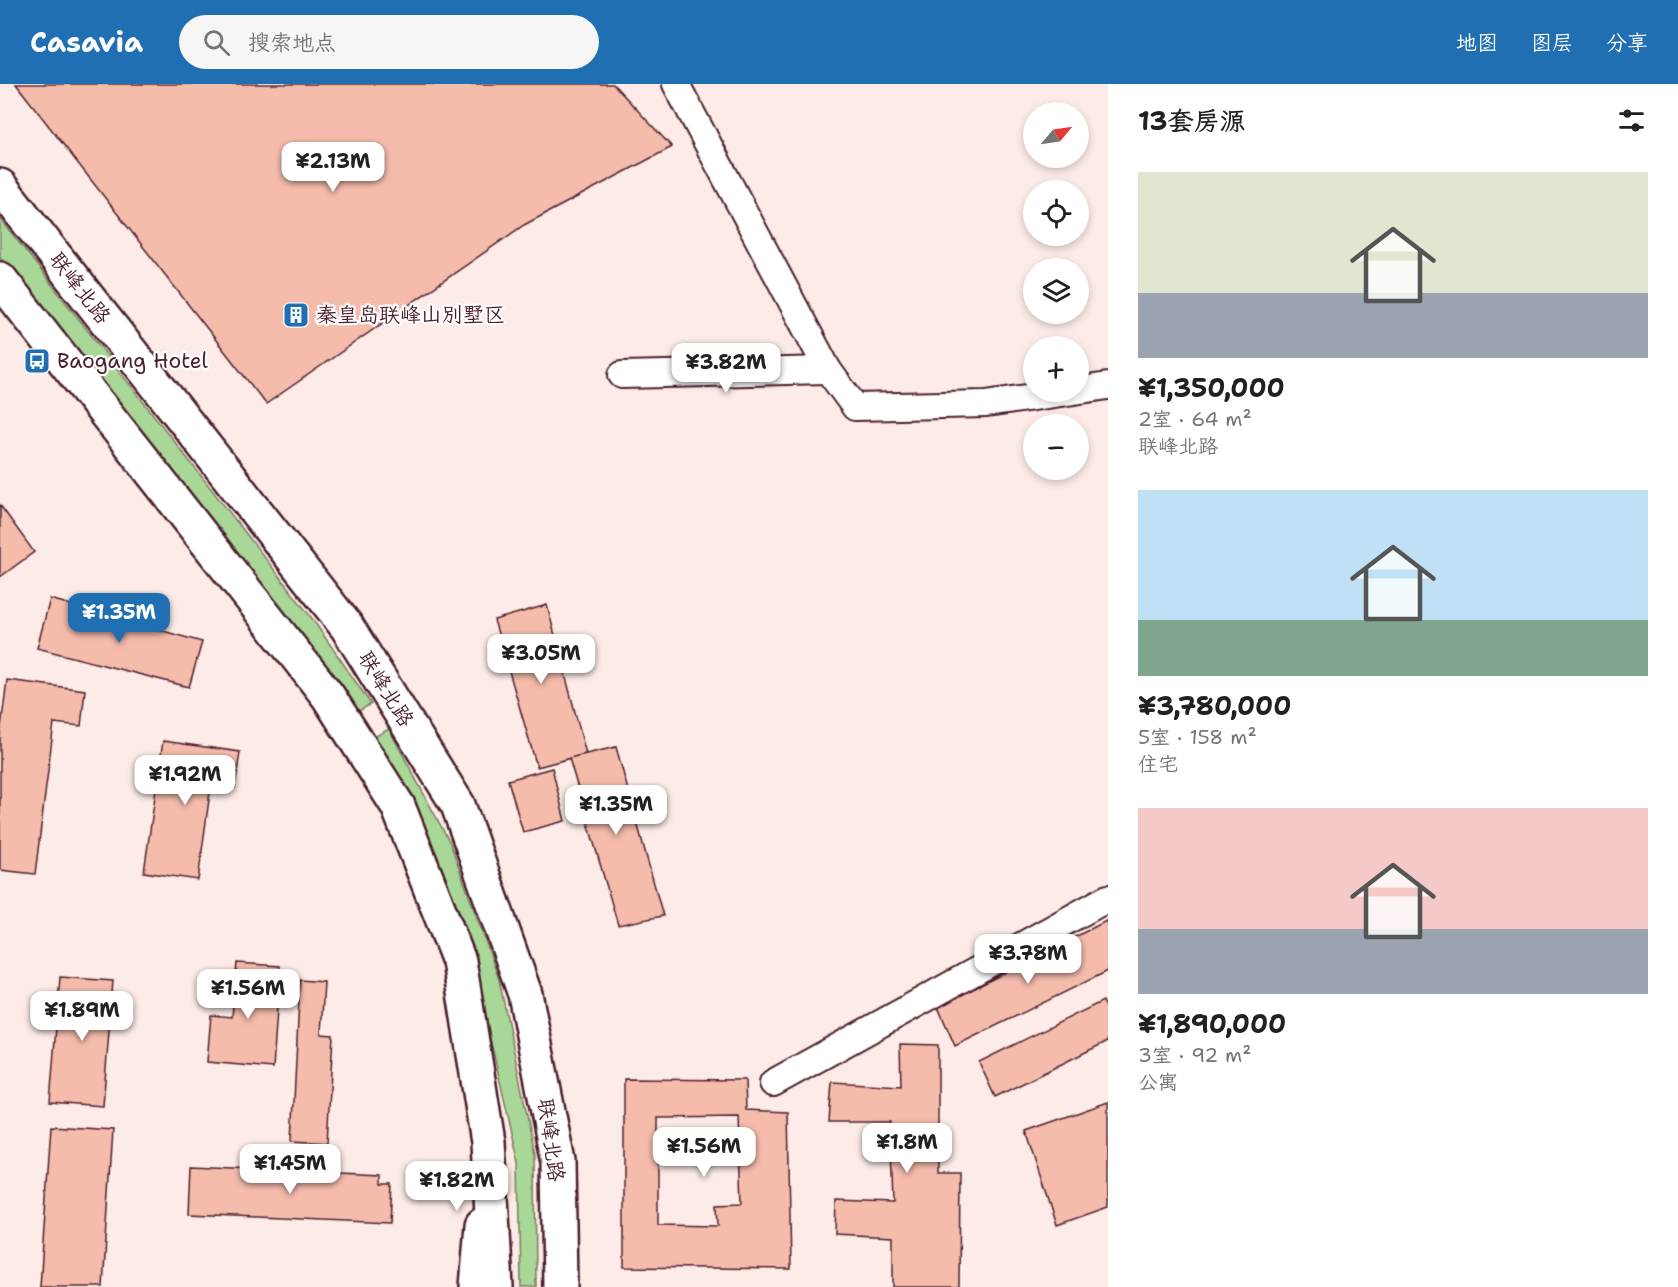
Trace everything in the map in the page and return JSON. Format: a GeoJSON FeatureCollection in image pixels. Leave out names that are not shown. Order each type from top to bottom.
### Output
{"type":"FeatureCollection","features":[{"type":"Feature","properties":{"kind":"main road","name":"联峰北路"},"geometry":{"type":"LineString","coordinates":[[0,186],[347,627],[458,805],[525,994],[558,1162],[560,1287]]}},
{"type":"Feature","properties":{"kind":"main road"},"geometry":{"type":"LineString","coordinates":[[0,279],[328,696],[398,806],[459,961],[488,1142],[496,1287]]}},
{"type":"Feature","properties":{"kind":"main road"},"geometry":{"type":"LineString","coordinates":[[477,1287],[488,1142]]}},
{"type":"Feature","properties":{"kind":"main road"},"geometry":{"type":"LineString","coordinates":[[558,1162],[563,1253],[575,1287]]}},
{"type":"Feature","properties":{"kind":"street"},"geometry":{"type":"LineString","coordinates":[[676,84],[828,370],[855,408],[986,404],[1108,386]]}},
{"type":"Feature","properties":{"kind":"street"},"geometry":{"type":"LineString","coordinates":[[622,375],[828,370]]}},
{"type":"Feature","properties":{"kind":"street"},"geometry":{"type":"LineString","coordinates":[[773,1083],[1108,898]]}},
{"type":"Feature","properties":{"kind":"green space"},"geometry":{"type":"Polygon","coordinates":[[[0,218],[311,617],[371,704],[354,714],[296,631],[0,257],[0,218]]]}},
{"type":"Feature","properties":{"kind":"green space"},"geometry":{"type":"Polygon","coordinates":[[[389,729],[450,843],[499,979],[535,1154],[536,1287],[521,1287],[519,1163],[477,982],[370,739],[389,729]]]}},
{"type":"Feature","properties":{"kind":"building","name":"秦皇岛联峰山别墅区"},"geometry":{"type":"Polygon","coordinates":[[[16,84],[613,84],[672,147],[524,225],[266,404],[16,84]]]}},
{"type":"Feature","properties":{"kind":"building"},"geometry":{"type":"Polygon","coordinates":[[[0,505],[34,552],[0,577],[0,505]]]}},
{"type":"Feature","properties":{"kind":"building"},"geometry":{"type":"Polygon","coordinates":[[[50,599],[202,642],[189,687],[37,648],[50,599]]]}},
{"type":"Feature","properties":{"kind":"building"},"geometry":{"type":"Polygon","coordinates":[[[547,605],[586,754],[537,767],[494,620],[547,605]]]}},
{"type":"Feature","properties":{"kind":"building"},"geometry":{"type":"Polygon","coordinates":[[[7,680],[85,690],[81,726],[54,723],[35,874],[0,870],[0,735],[7,680]]]}},
{"type":"Feature","properties":{"kind":"building"},"geometry":{"type":"Polygon","coordinates":[[[163,741],[240,752],[235,788],[211,785],[198,880],[144,872],[163,741]]]}},
{"type":"Feature","properties":{"kind":"building"},"geometry":{"type":"Polygon","coordinates":[[[616,747],[663,916],[618,925],[569,758],[616,747]]]}},
{"type":"Feature","properties":{"kind":"building"},"geometry":{"type":"Polygon","coordinates":[[[552,768],[565,821],[523,832],[508,780],[552,768]]]}},
{"type":"Feature","properties":{"kind":"building"},"geometry":{"type":"Polygon","coordinates":[[[1108,920],[1108,971],[955,1046],[938,1007],[1108,920]]]}},
{"type":"Feature","properties":{"kind":"building"},"geometry":{"type":"Polygon","coordinates":[[[237,963],[280,966],[273,1068],[207,1062],[211,1015],[232,1017],[237,963]]]}},
{"type":"Feature","properties":{"kind":"building"},"geometry":{"type":"Polygon","coordinates":[[[60,977],[113,981],[103,1106],[50,1102],[60,977]]]}},
{"type":"Feature","properties":{"kind":"building"},"geometry":{"type":"Polygon","coordinates":[[[300,980],[324,982],[321,1034],[333,1035],[327,1143],[292,1141],[300,980]]]}},
{"type":"Feature","properties":{"kind":"building"},"geometry":{"type":"Polygon","coordinates":[[[1103,1001],[1108,1012],[1108,1041],[995,1097],[979,1062],[1103,1001]]]}},
{"type":"Feature","properties":{"kind":"building"},"geometry":{"type":"Polygon","coordinates":[[[900,1044],[938,1045],[938,1173],[960,1173],[959,1287],[893,1287],[893,1237],[835,1234],[836,1201],[893,1203],[890,1122],[829,1122],[832,1082],[901,1086],[900,1044]]]}},
{"type":"Feature","properties":{"kind":"building"},"geometry":{"type":"Polygon","coordinates":[[[624,1079],[745,1080],[746,1110],[788,1112],[791,1269],[624,1267],[624,1079]],[[739,1117],[658,1118],[658,1225],[718,1226],[717,1204],[742,1203],[739,1117]]]}},
{"type":"Feature","properties":{"kind":"building"},"geometry":{"type":"Polygon","coordinates":[[[1108,1102],[1108,1207],[1057,1225],[1026,1131],[1108,1102]]]}},
{"type":"Feature","properties":{"kind":"building"},"geometry":{"type":"Polygon","coordinates":[[[51,1126],[113,1130],[103,1287],[40,1287],[51,1126]]]}},
{"type":"Feature","properties":{"kind":"building"},"geometry":{"type":"Polygon","coordinates":[[[191,1166],[382,1175],[382,1184],[392,1184],[390,1223],[189,1214],[191,1166]]]}},
{"type":"Feature","properties":{"kind":"place","name":"秦皇岛联峰山别墅区"},"geometry":{"type":"Point","coordinates":[296,315]}},
{"type":"Feature","properties":{"kind":"place","name":"Baogang Hotel"},"geometry":{"type":"Point","coordinates":[37,361]}}]}
